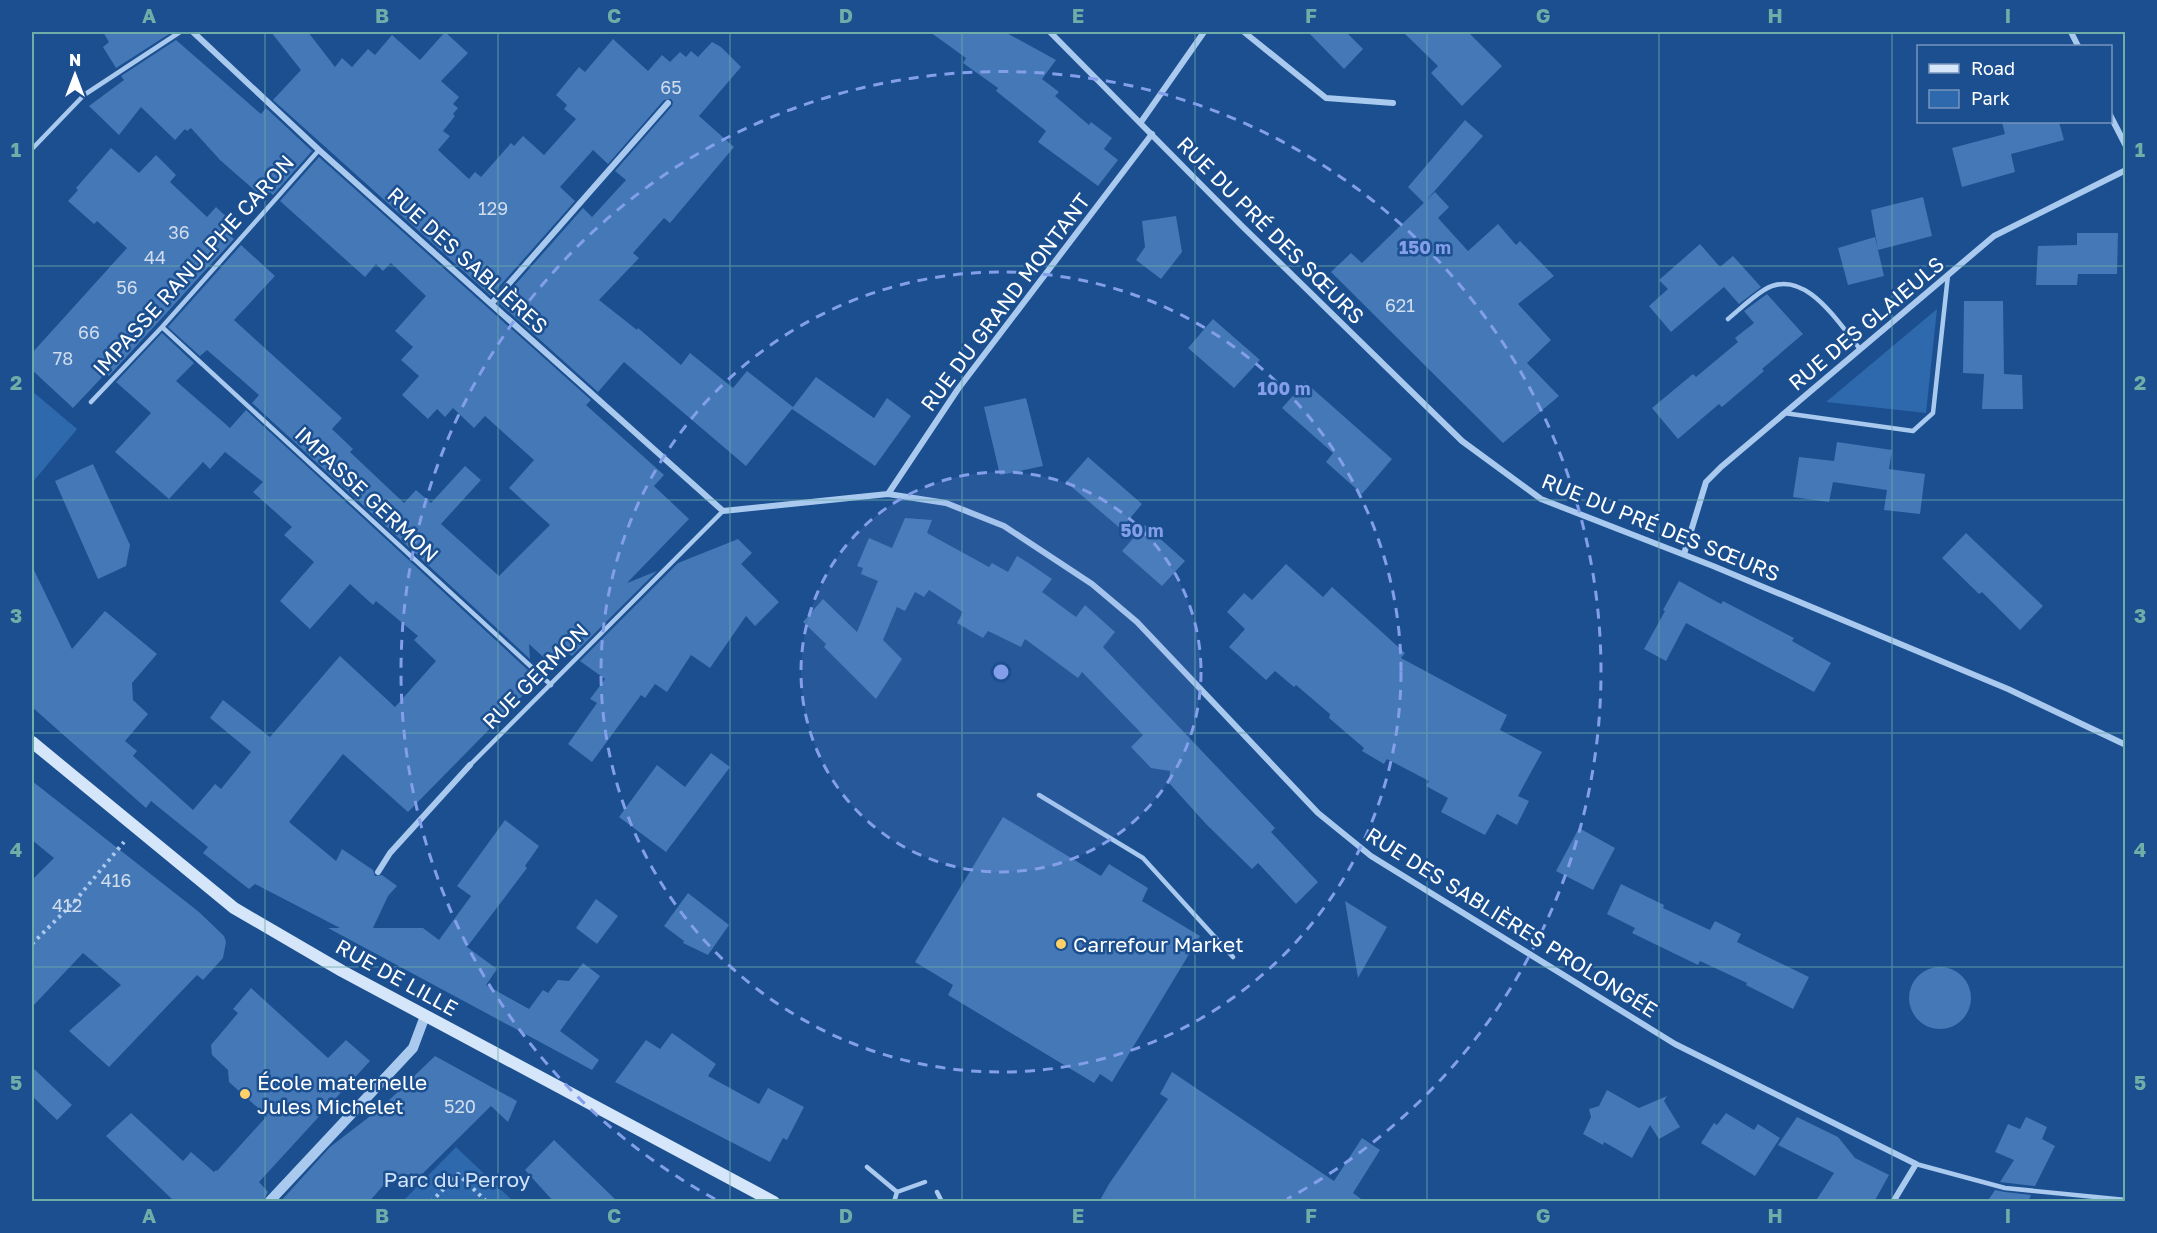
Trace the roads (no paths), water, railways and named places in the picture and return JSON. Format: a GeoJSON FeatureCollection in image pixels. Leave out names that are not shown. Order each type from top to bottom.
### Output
{"type":"FeatureCollection","features":[{"type":"Feature","properties":{"kind":"main road","name":"RUE DE LILLE"},"geometry":{"type":"LineString","coordinates":[[32,742],[234,908],[342,971],[774,1202]]}},
{"type":"Feature","properties":{"kind":"street","name":"RUE DES SABLIÈRES"},"geometry":{"type":"LineString","coordinates":[[193,32],[319,150],[723,511]]}},
{"type":"Feature","properties":{"kind":"street","name":"RUE DU PRÉ DES SŒURS"},"geometry":{"type":"LineString","coordinates":[[1050,32],[1242,226],[1462,441],[1541,499],[1684,554],[2008,689],[2126,745]]}},
{"type":"Feature","properties":{"kind":"street"},"geometry":{"type":"LineString","coordinates":[[1141,122],[1204,32]]}},
{"type":"Feature","properties":{"kind":"street"},"geometry":{"type":"LineString","coordinates":[[1244,32],[1326,98],[1393,103]]}},
{"type":"Feature","properties":{"kind":"street"},"geometry":{"type":"LineString","coordinates":[[492,303],[668,103]]}},
{"type":"Feature","properties":{"kind":"street"},"geometry":{"type":"LineString","coordinates":[[2112,119],[2126,146]]}},
{"type":"Feature","properties":{"kind":"street","name":"RUE DU GRAND MONTANT"},"geometry":{"type":"LineString","coordinates":[[888,494],[958,388],[1152,134]]}},
{"type":"Feature","properties":{"kind":"street","name":"RUE DES GLAIEULS"},"geometry":{"type":"LineString","coordinates":[[1684,554],[1706,482],[1721,467],[1994,236],[2126,170]]}},
{"type":"Feature","properties":{"kind":"street","name":"RUE DES SABLIÈRES PROLONGÉE"},"geometry":{"type":"LineString","coordinates":[[723,511],[888,494],[946,503],[1004,526],[1092,584],[1137,622],[1318,813],[1371,856],[1675,1044],[1916,1164]]}},
{"type":"Feature","properties":{"kind":"street","name":"RUE GERMON"},"geometry":{"type":"LineString","coordinates":[[378,872],[390,853],[470,765]]}},
{"type":"Feature","properties":{"kind":"street"},"geometry":{"type":"LineString","coordinates":[[269,1202],[413,1048],[425,1016]]}},
{"type":"Feature","properties":{"kind":"street"},"geometry":{"type":"LineString","coordinates":[[1893,1202],[1916,1164]]}},
{"type":"Feature","properties":{"kind":"lane"},"geometry":{"type":"LineString","coordinates":[[32,149],[84,95],[180,32]]}},
{"type":"Feature","properties":{"kind":"lane","name":"IMPASSE RANULPHE CARON"},"geometry":{"type":"LineString","coordinates":[[92,402],[162,327],[319,150]]}},
{"type":"Feature","properties":{"kind":"lane"},"geometry":{"type":"LineString","coordinates":[[1784,413],[1913,431],[1933,413],[1948,275]]}},
{"type":"Feature","properties":{"kind":"lane"},"geometry":{"type":"LineString","coordinates":[[1728,319],[1765,289],[1781,284],[1798,286],[1814,295],[1860,349]]}},
{"type":"Feature","properties":{"kind":"lane","name":"IMPASSE GERMON"},"geometry":{"type":"LineString","coordinates":[[162,327],[551,685]]}},
{"type":"Feature","properties":{"kind":"lane","name":"RUE GERMON"},"geometry":{"type":"LineString","coordinates":[[470,765],[723,511]]}},
{"type":"Feature","properties":{"kind":"lane"},"geometry":{"type":"LineString","coordinates":[[1039,795],[1143,858],[1233,957]]}},
{"type":"Feature","properties":{"kind":"lane","name":"RUE DES SABLIÈRES PROLONGÉE"},"geometry":{"type":"LineString","coordinates":[[1916,1164],[2005,1188],[2126,1200]]}},
{"type":"Feature","properties":{"kind":"lane"},"geometry":{"type":"LineString","coordinates":[[867,1167],[897,1192]]}},
{"type":"Feature","properties":{"kind":"lane"},"geometry":{"type":"LineString","coordinates":[[897,1192],[925,1182]]}},
{"type":"Feature","properties":{"kind":"lane"},"geometry":{"type":"LineString","coordinates":[[894,1202],[897,1192]]}},
{"type":"Feature","properties":{"kind":"lane"},"geometry":{"type":"LineString","coordinates":[[938,1192],[942,1202]]}},
{"type":"Feature","properties":{"kind":"place","name":"Carrefour Market"},"geometry":{"type":"Point","coordinates":[1061,944]}},
{"type":"Feature","properties":{"kind":"place","name":"École maternelle Jules Michelet"},"geometry":{"type":"Point","coordinates":[245,1094]}},
{"type":"Feature","properties":{"kind":"park label","name":"Parc du Perroy"},"geometry":{"type":"Point","coordinates":[457,1179]}}]}
